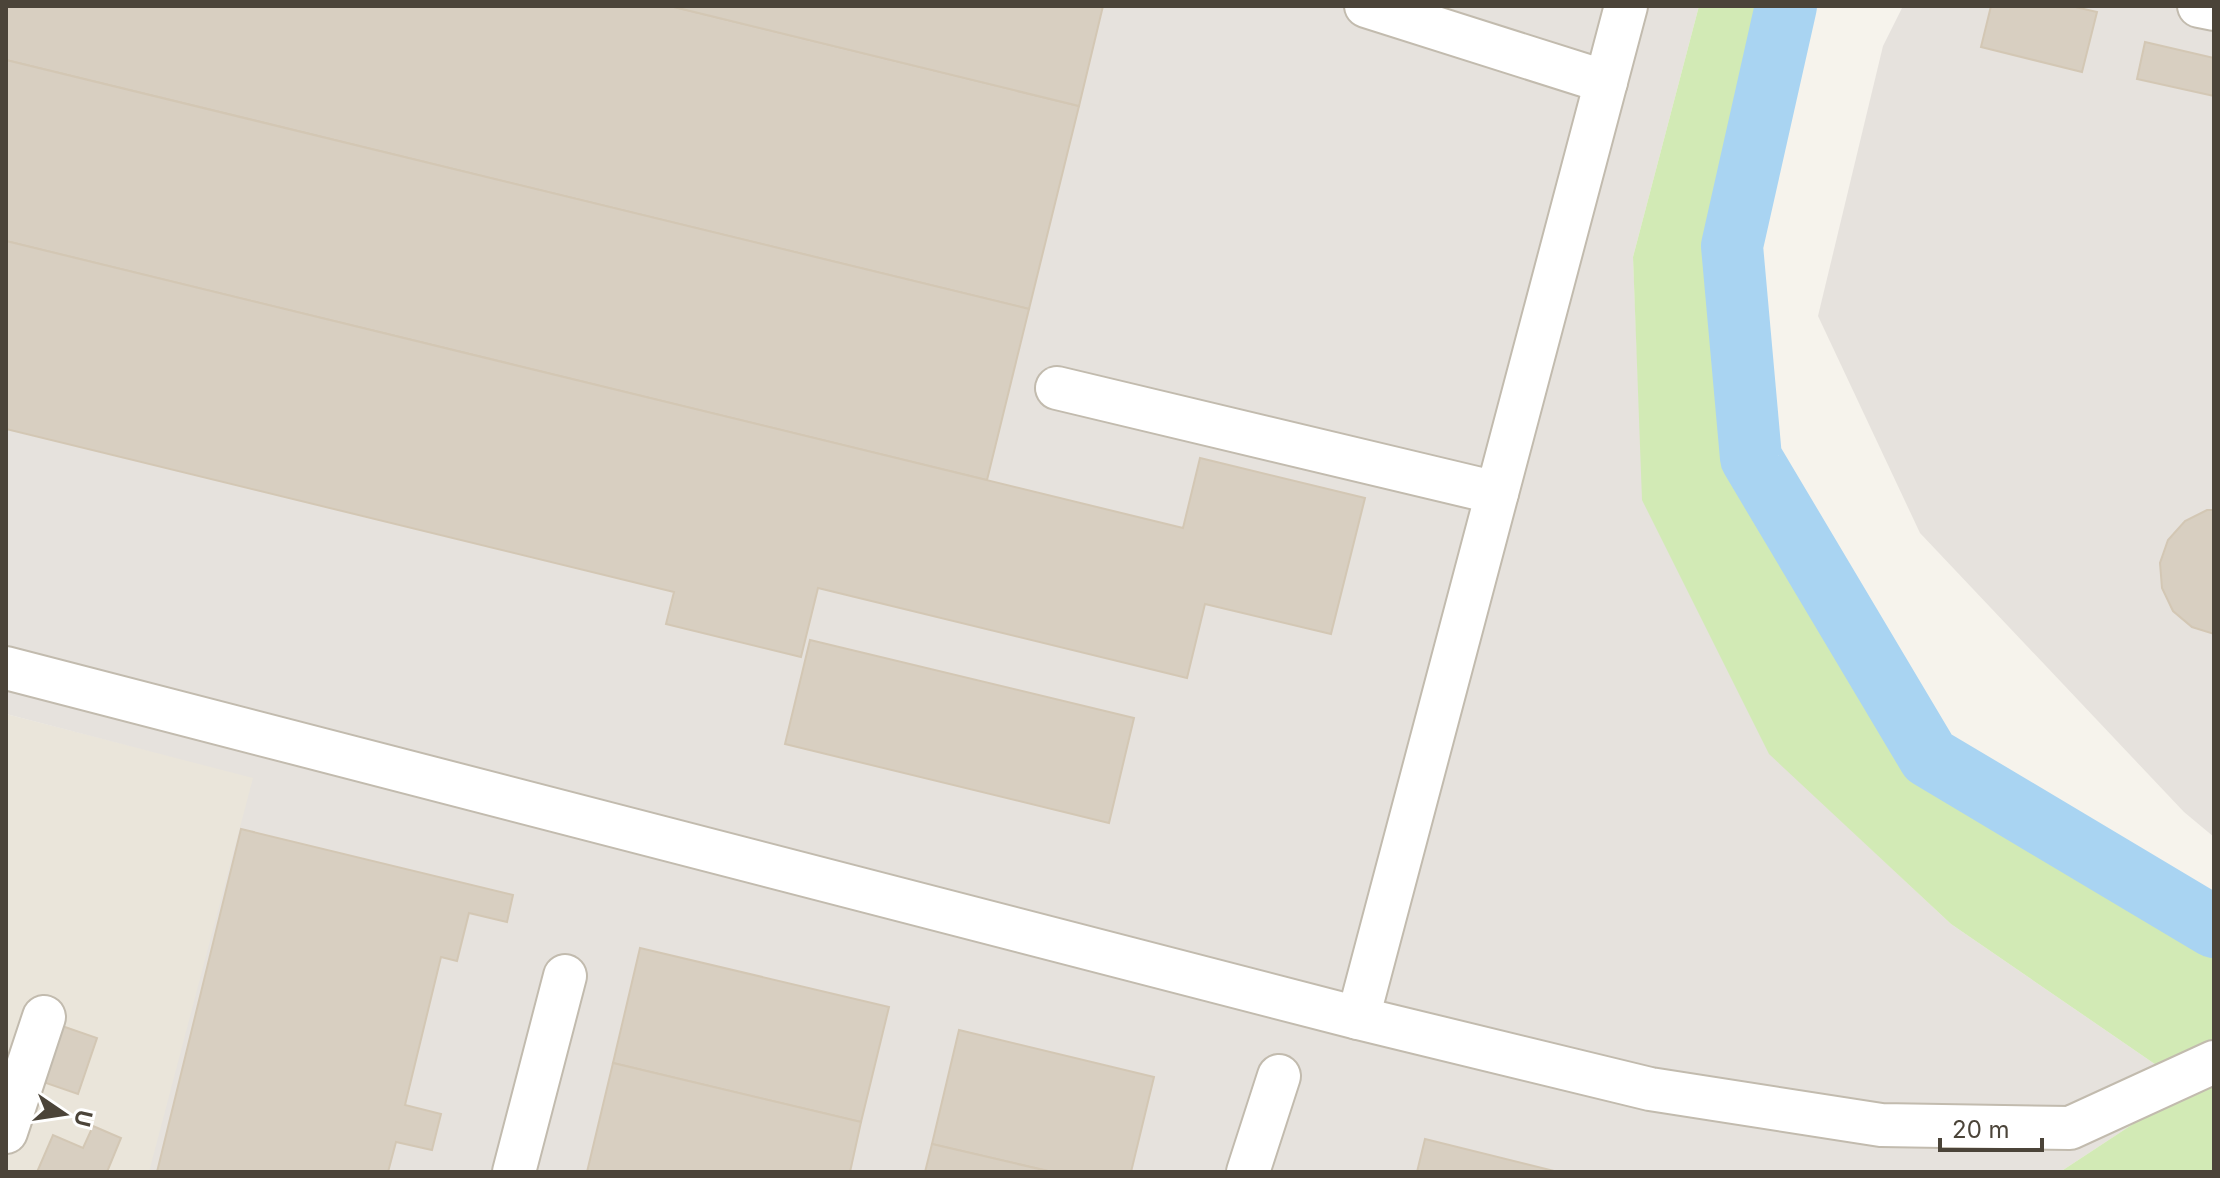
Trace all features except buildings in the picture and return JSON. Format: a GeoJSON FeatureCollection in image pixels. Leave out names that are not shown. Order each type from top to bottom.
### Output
{"type":"FeatureCollection","features":[{"type":"Feature","properties":{"kind":"street"},"geometry":{"type":"LineString","coordinates":[[1366,6],[1606,82]]}},
{"type":"Feature","properties":{"kind":"street"},"geometry":{"type":"LineString","coordinates":[[1358,1018],[1626,6]]}},
{"type":"Feature","properties":{"kind":"street"},"geometry":{"type":"LineString","coordinates":[[2199,6],[2214,9]]}},
{"type":"Feature","properties":{"kind":"street"},"geometry":{"type":"LineString","coordinates":[[1057,388],[1497,493]]}},
{"type":"Feature","properties":{"kind":"street"},"geometry":{"type":"LineString","coordinates":[[6,668],[1358,1018],[1650,1089],[1881,1125],[2070,1128],[2197,1070]]}},
{"type":"Feature","properties":{"kind":"street"},"geometry":{"type":"LineString","coordinates":[[514,1172],[565,976]]}},
{"type":"Feature","properties":{"kind":"street"},"geometry":{"type":"LineString","coordinates":[[6,1132],[44,1017]]}},
{"type":"Feature","properties":{"kind":"street"},"geometry":{"type":"LineString","coordinates":[[1248,1172],[1279,1076]]}},
{"type":"Feature","properties":{"kind":"shaded area"},"geometry":{"type":"Polygon","coordinates":[[[6,6],[1699,6],[1633,257],[1643,500],[1770,754],[1951,924],[2178,1080],[2133,1124],[2060,1172],[149,1172],[253,778],[6,714],[6,6]]]}},
{"type":"Feature","properties":{"kind":"shaded area"},"geometry":{"type":"Polygon","coordinates":[[[1903,6],[2214,6],[2214,837],[2184,812],[1920,533],[1818,316],[1883,46],[1903,6]]]}},
{"type":"Feature","properties":{"kind":"shaded area"},"geometry":{"type":"Polygon","coordinates":[[[6,714],[253,777],[1759,1172],[6,1172],[6,714]]]}},
{"type":"Feature","properties":{"kind":"green space"},"geometry":{"type":"Polygon","coordinates":[[[1699,6],[1786,6],[1732,246],[1751,458],[1929,757],[2214,927],[2214,1172],[2060,1172],[2133,1124],[2178,1080],[1951,924],[1769,754],[1642,500],[1633,257],[1699,6]]]}},
{"type":"Feature","properties":{"kind":"waterway"},"geometry":{"type":"LineString","coordinates":[[1786,6],[1732,246],[1751,458],[1929,757],[2214,927]]}}]}
